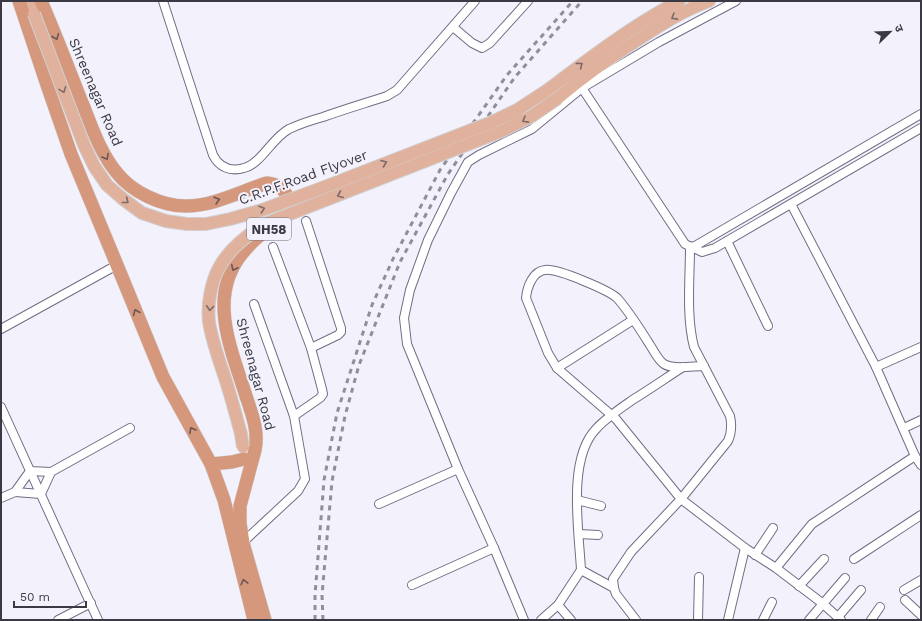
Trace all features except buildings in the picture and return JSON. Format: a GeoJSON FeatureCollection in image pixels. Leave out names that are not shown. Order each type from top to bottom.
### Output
{"type":"FeatureCollection","features":[{"type":"Feature","properties":{"kind":"highway","name":"Shreenagar Road"},"geometry":{"type":"LineString","coordinates":[[19,1],[71,154],[163,377],[211,464],[265,620]]}},
{"type":"Feature","properties":{"kind":"highway","name":"Shreenagar Road"},"geometry":{"type":"LineString","coordinates":[[41,1],[94,132],[107,160],[117,174],[138,191],[164,203],[185,206],[222,199],[267,183],[275,184],[282,188],[285,193],[288,205],[287,210],[283,217],[246,249],[234,265],[228,281],[224,302],[224,318],[228,340],[252,416],[257,442],[240,513],[239,546],[254,620]]}},
{"type":"Feature","properties":{"kind":"highway"},"geometry":{"type":"LineString","coordinates":[[211,464],[232,462],[244,453]]}},
{"type":"Feature","properties":{"kind":"main road","name":"C.R.P.F.Road Flyover"},"geometry":{"type":"LineString","coordinates":[[28,1],[84,145],[94,166],[107,185],[142,213],[166,221],[187,224],[206,224],[262,210],[492,122],[516,110],[549,89],[625,33],[678,1]]}},
{"type":"Feature","properties":{"kind":"main road","name":"C.R.P.F.Road Flyover"},"geometry":{"type":"LineString","coordinates":[[248,476],[241,434],[214,344],[209,321],[213,282],[220,266],[238,245],[257,228],[267,223],[502,132],[532,116],[603,62],[673,17],[709,1]]}},
{"type":"Feature","properties":{"kind":"street"},"geometry":{"type":"LineString","coordinates":[[163,1],[213,155],[217,162],[223,166],[233,169],[243,169],[252,166],[280,136],[288,130],[387,96],[397,90],[476,1]]}},
{"type":"Feature","properties":{"kind":"street"},"geometry":{"type":"LineString","coordinates":[[453,27],[482,48],[487,46],[528,1]]}},
{"type":"Feature","properties":{"kind":"street"},"geometry":{"type":"LineString","coordinates":[[524,620],[494,548],[458,469],[406,344],[404,318],[410,290],[428,240],[468,162],[532,129],[582,88],[659,42],[736,1]]}},
{"type":"Feature","properties":{"kind":"street"},"geometry":{"type":"LineString","coordinates":[[582,88],[685,244],[702,252],[727,241],[921,128]]}},
{"type":"Feature","properties":{"kind":"street"},"geometry":{"type":"LineString","coordinates":[[690,247],[695,246],[773,202],[921,114]]}},
{"type":"Feature","properties":{"kind":"street"},"geometry":{"type":"LineString","coordinates":[[791,204],[876,367],[915,456],[921,465]]}},
{"type":"Feature","properties":{"kind":"street"},"geometry":{"type":"LineString","coordinates":[[306,221],[341,328],[341,332],[338,335],[312,348]]}},
{"type":"Feature","properties":{"kind":"street"},"geometry":{"type":"LineString","coordinates":[[727,241],[768,326]]}},
{"type":"Feature","properties":{"kind":"street"},"geometry":{"type":"LineString","coordinates":[[273,247],[312,348],[323,394],[320,398],[294,416]]}},
{"type":"Feature","properties":{"kind":"street"},"geometry":{"type":"LineString","coordinates":[[636,620],[616,594],[613,579],[631,552],[681,499],[732,434],[730,416],[694,347],[691,338],[690,247]]}},
{"type":"Feature","properties":{"kind":"street"},"geometry":{"type":"LineString","coordinates":[[1,329],[117,265]]}},
{"type":"Feature","properties":{"kind":"street"},"geometry":{"type":"LineString","coordinates":[[704,366],[671,367],[661,362],[617,298],[586,282],[552,270],[544,270],[538,272],[529,283],[526,290],[526,298],[548,353],[557,368],[616,420],[681,499],[745,548],[776,568],[822,603],[839,619],[861,590]]}},
{"type":"Feature","properties":{"kind":"street"},"geometry":{"type":"LineString","coordinates":[[239,546],[298,491],[303,485],[305,479],[294,416],[254,304]]}},
{"type":"Feature","properties":{"kind":"street"},"geometry":{"type":"LineString","coordinates":[[557,368],[633,320]]}},
{"type":"Feature","properties":{"kind":"street"},"geometry":{"type":"LineString","coordinates":[[876,367],[921,347]]}},
{"type":"Feature","properties":{"kind":"street"},"geometry":{"type":"LineString","coordinates":[[541,620],[558,605],[581,570],[577,489],[580,456],[587,441],[595,429],[611,415],[683,367]]}},
{"type":"Feature","properties":{"kind":"street"},"geometry":{"type":"LineString","coordinates":[[1,407],[98,620]]}},
{"type":"Feature","properties":{"kind":"street"},"geometry":{"type":"LineString","coordinates":[[904,428],[921,420]]}},
{"type":"Feature","properties":{"kind":"street"},"geometry":{"type":"LineString","coordinates":[[30,471],[51,472],[130,428]]}},
{"type":"Feature","properties":{"kind":"street"},"geometry":{"type":"LineString","coordinates":[[776,568],[812,524],[915,456]]}},
{"type":"Feature","properties":{"kind":"street"},"geometry":{"type":"LineString","coordinates":[[380,504],[458,469]]}},
{"type":"Feature","properties":{"kind":"street"},"geometry":{"type":"LineString","coordinates":[[15,492],[30,471]]}},
{"type":"Feature","properties":{"kind":"street"},"geometry":{"type":"LineString","coordinates":[[41,494],[51,472]]}},
{"type":"Feature","properties":{"kind":"street"},"geometry":{"type":"LineString","coordinates":[[1,498],[15,492],[41,494]]}},
{"type":"Feature","properties":{"kind":"street"},"geometry":{"type":"LineString","coordinates":[[577,500],[601,506]]}},
{"type":"Feature","properties":{"kind":"street"},"geometry":{"type":"LineString","coordinates":[[854,559],[921,515]]}},
{"type":"Feature","properties":{"kind":"street"},"geometry":{"type":"LineString","coordinates":[[755,555],[773,528]]}},
{"type":"Feature","properties":{"kind":"street"},"geometry":{"type":"LineString","coordinates":[[579,534],[598,535]]}},
{"type":"Feature","properties":{"kind":"street"},"geometry":{"type":"LineString","coordinates":[[412,585],[494,548]]}},
{"type":"Feature","properties":{"kind":"street"},"geometry":{"type":"LineString","coordinates":[[728,620],[745,548]]}},
{"type":"Feature","properties":{"kind":"street"},"geometry":{"type":"LineString","coordinates":[[799,586],[824,559]]}},
{"type":"Feature","properties":{"kind":"street"},"geometry":{"type":"LineString","coordinates":[[581,570],[614,588]]}},
{"type":"Feature","properties":{"kind":"street"},"geometry":{"type":"LineString","coordinates":[[698,620],[699,577]]}},
{"type":"Feature","properties":{"kind":"street"},"geometry":{"type":"LineString","coordinates":[[809,620],[845,578]]}},
{"type":"Feature","properties":{"kind":"street"},"geometry":{"type":"LineString","coordinates":[[904,590],[921,580]]}},
{"type":"Feature","properties":{"kind":"street"},"geometry":{"type":"LineString","coordinates":[[905,600],[921,615]]}},
{"type":"Feature","properties":{"kind":"street"},"geometry":{"type":"LineString","coordinates":[[763,620],[772,602]]}},
{"type":"Feature","properties":{"kind":"street"},"geometry":{"type":"LineString","coordinates":[[58,620],[91,603]]}},
{"type":"Feature","properties":{"kind":"street"},"geometry":{"type":"LineString","coordinates":[[558,605],[571,620]]}},
{"type":"Feature","properties":{"kind":"street"},"geometry":{"type":"LineString","coordinates":[[871,620],[880,607]]}},
{"type":"Feature","properties":{"kind":"railway"},"geometry":{"type":"LineString","coordinates":[[315,620],[315,595],[324,480],[337,413],[372,305],[393,259],[440,170],[507,75],[573,1]]}},
{"type":"Feature","properties":{"kind":"railway"},"geometry":{"type":"LineString","coordinates":[[323,620],[322,595],[332,481],[345,416],[359,365],[400,262],[448,174],[515,77],[582,1]]}}]}
